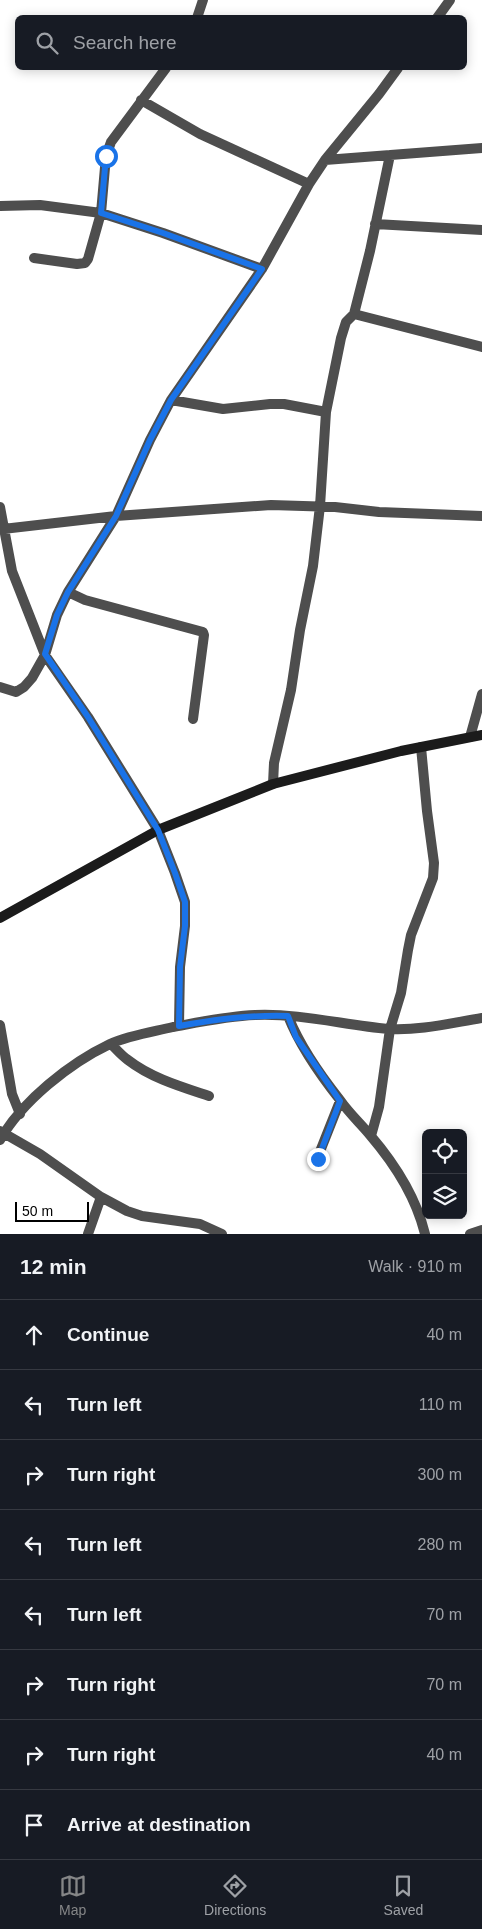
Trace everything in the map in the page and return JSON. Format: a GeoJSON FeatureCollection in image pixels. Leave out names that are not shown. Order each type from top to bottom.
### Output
{"type":"FeatureCollection","features":[{"type":"Feature","properties":{"kind":"street"},"geometry":{"type":"LineString","coordinates":[[198,15],[203,0]]}},
{"type":"Feature","properties":{"kind":"street"},"geometry":{"type":"LineString","coordinates":[[439,15],[447,1]]}},
{"type":"Feature","properties":{"kind":"street"},"geometry":{"type":"LineString","coordinates":[[34,258],[77,264],[85,263],[91,253],[101,213],[108,150],[111,142],[164,70]]}},
{"type":"Feature","properties":{"kind":"street"},"geometry":{"type":"LineString","coordinates":[[0,687],[16,692],[24,687],[32,678],[45,654],[57,615],[68,592],[116,516],[150,440],[171,400],[262,269],[309,184],[325,160],[380,94],[397,70]]}},
{"type":"Feature","properties":{"kind":"street"},"geometry":{"type":"LineString","coordinates":[[142,100],[200,134],[309,184]]}},
{"type":"Feature","properties":{"kind":"street"},"geometry":{"type":"LineString","coordinates":[[325,160],[482,148]]}},
{"type":"Feature","properties":{"kind":"street"},"geometry":{"type":"LineString","coordinates":[[273,784],[274,763],[291,690],[300,630],[314,566],[326,412],[340,338],[346,322],[354,314],[390,155]]}},
{"type":"Feature","properties":{"kind":"street"},"geometry":{"type":"LineString","coordinates":[[0,206],[40,205],[101,213],[262,269]]}},
{"type":"Feature","properties":{"kind":"street"},"geometry":{"type":"LineString","coordinates":[[375,224],[482,230]]}},
{"type":"Feature","properties":{"kind":"street"},"geometry":{"type":"LineString","coordinates":[[354,314],[482,347]]}},
{"type":"Feature","properties":{"kind":"street"},"geometry":{"type":"LineString","coordinates":[[171,400],[223,409],[284,404],[326,412]]}},
{"type":"Feature","properties":{"kind":"street"},"geometry":{"type":"LineString","coordinates":[[3,529],[116,516],[271,505],[320,506],[379,512],[482,516]]}},
{"type":"Feature","properties":{"kind":"street"},"geometry":{"type":"LineString","coordinates":[[0,507],[12,571],[45,654],[88,717],[158,830],[185,902],[185,926],[180,967],[179,1026]]}},
{"type":"Feature","properties":{"kind":"street"},"geometry":{"type":"LineString","coordinates":[[0,564],[12,571]]}},
{"type":"Feature","properties":{"kind":"street"},"geometry":{"type":"LineString","coordinates":[[68,592],[85,600],[203,632],[193,719]]}},
{"type":"Feature","properties":{"kind":"street"},"geometry":{"type":"LineString","coordinates":[[470,737],[482,694]]}},
{"type":"Feature","properties":{"kind":"street"},"geometry":{"type":"LineString","coordinates":[[0,918],[158,830],[273,784],[421,747],[482,735]]}},
{"type":"Feature","properties":{"kind":"street"},"geometry":{"type":"LineString","coordinates":[[371,1136],[379,1108],[390,1029],[398,1008],[411,935],[434,878],[421,747]]}},
{"type":"Feature","properties":{"kind":"street"},"geometry":{"type":"LineString","coordinates":[[222,1234],[200,1224],[142,1216],[127,1212],[101,1197],[40,1154],[1,1135],[46,1087],[77,1063],[111,1044],[141,1034],[224,1018],[256,1015],[288,1016],[390,1029],[431,1027],[482,1018]]}},
{"type":"Feature","properties":{"kind":"street"},"geometry":{"type":"LineString","coordinates":[[288,1016],[296,1037],[340,1101],[388,1158],[408,1192],[425,1234]]}},
{"type":"Feature","properties":{"kind":"street"},"geometry":{"type":"LineString","coordinates":[[0,1025],[12,1094],[20,1114]]}},
{"type":"Feature","properties":{"kind":"street"},"geometry":{"type":"LineString","coordinates":[[111,1044],[128,1060],[141,1068],[174,1084],[209,1096]]}},
{"type":"Feature","properties":{"kind":"street"},"geometry":{"type":"LineString","coordinates":[[318,1159],[340,1101]]}},
{"type":"Feature","properties":{"kind":"street"},"geometry":{"type":"LineString","coordinates":[[88,1234],[101,1197]]}},
{"type":"Feature","properties":{"kind":"street"},"geometry":{"type":"LineString","coordinates":[[470,1234],[482,1230]]}},
{"type":"Feature","properties":{"kind":"route"},"geometry":{"type":"LineString","coordinates":[[106,156],[101,213],[262,269],[171,400],[150,440],[116,516],[68,592],[57,615],[45,654],[88,717],[158,830],[175,873],[185,902],[185,926],[180,967],[179,1026],[224,1018],[256,1015],[288,1016],[296,1037],[340,1101],[318,1159]]}}]}
